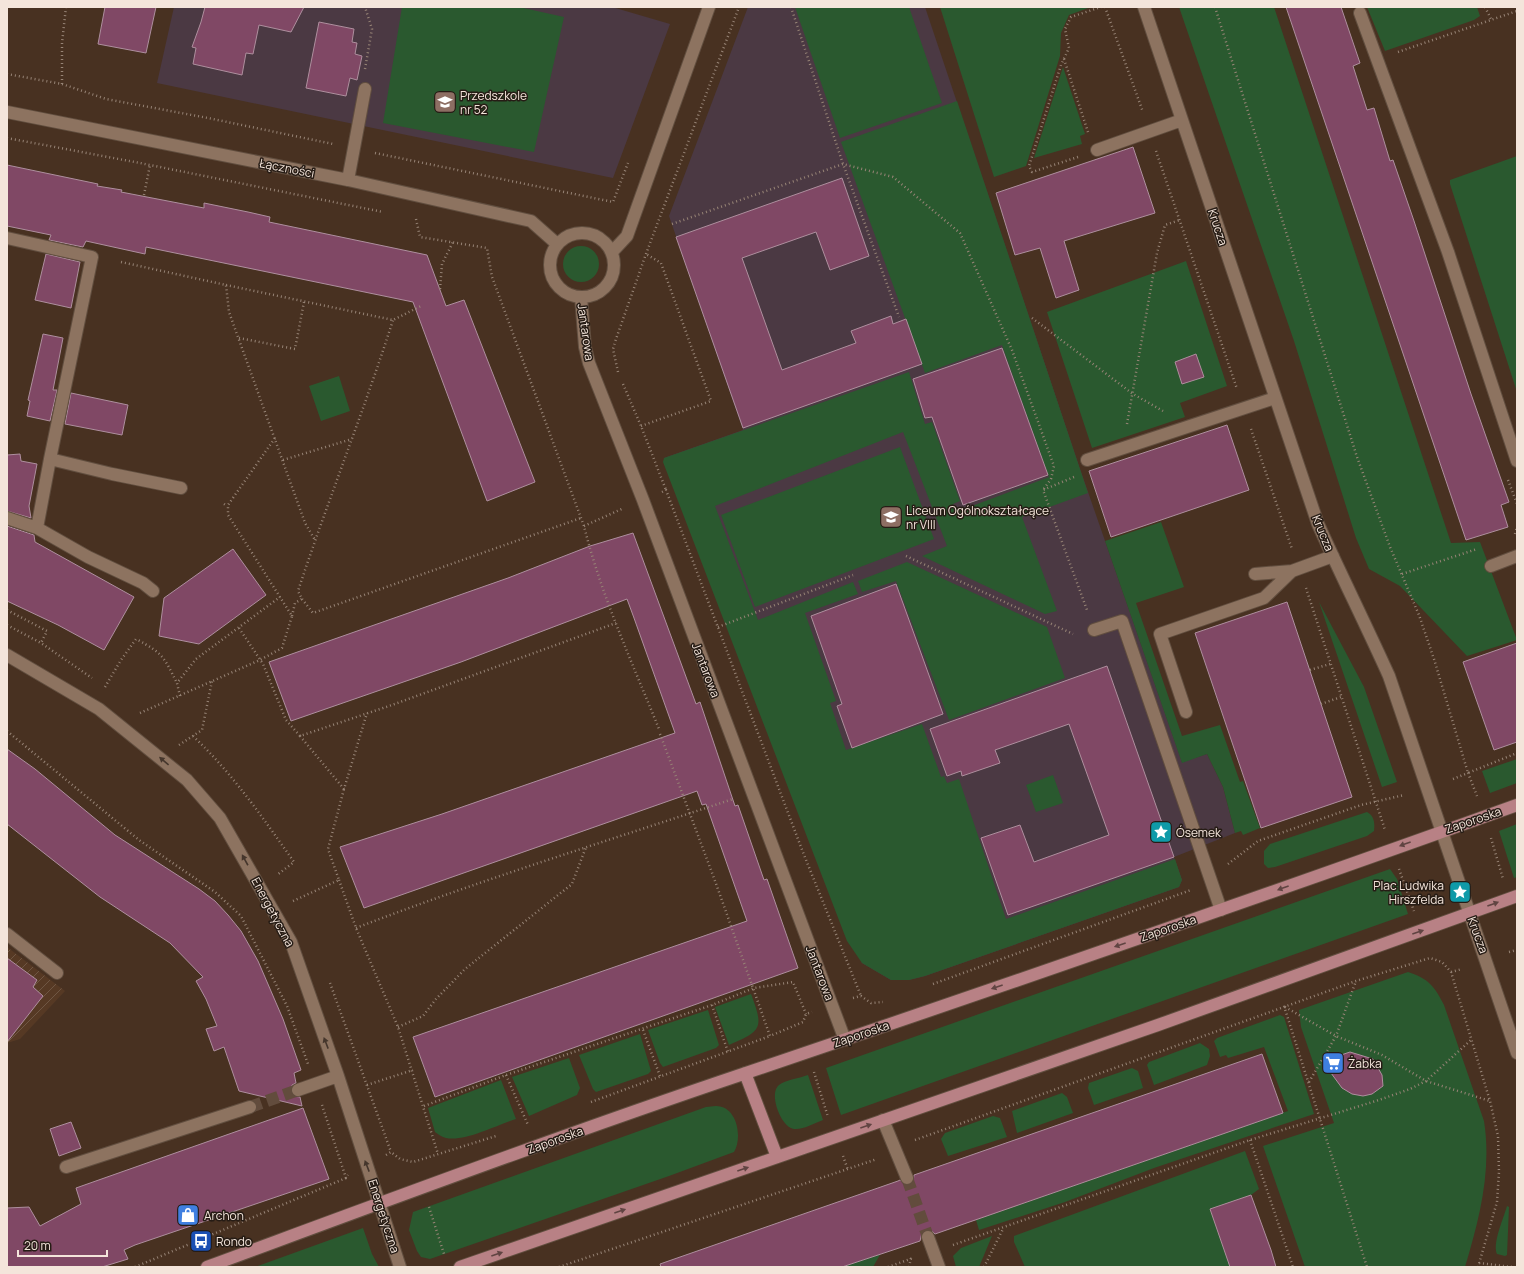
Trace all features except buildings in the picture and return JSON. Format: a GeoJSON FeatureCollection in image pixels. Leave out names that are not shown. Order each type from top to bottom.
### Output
{"type":"FeatureCollection","features":[{"type":"Feature","properties":{"kind":"main road","name":"Zaporoska"},"geometry":{"type":"LineString","coordinates":[[207,1267],[380,1202],[745,1073],[846,1040],[1221,910],[1517,805]]}},
{"type":"Feature","properties":{"kind":"main road"},"geometry":{"type":"LineString","coordinates":[[460,1267],[1158,1025],[1517,896]]}},
{"type":"Feature","properties":{"kind":"main road"},"geometry":{"type":"LineString","coordinates":[[745,1073],[777,1157]]}},
{"type":"Feature","properties":{"kind":"street"},"geometry":{"type":"LineString","coordinates":[[557,244],[572,234],[583,232],[595,235],[605,242],[612,252],[627,236],[709,7]]}},
{"type":"Feature","properties":{"kind":"street","name":"Krucza"},"geometry":{"type":"LineString","coordinates":[[1144,7],[1318,524],[1389,676],[1517,1053]]}},
{"type":"Feature","properties":{"kind":"street"},"geometry":{"type":"LineString","coordinates":[[1360,13],[1448,252],[1517,461]]}},
{"type":"Feature","properties":{"kind":"street"},"geometry":{"type":"LineString","coordinates":[[348,180],[365,89]]}},
{"type":"Feature","properties":{"kind":"street","name":"Łączności"},"geometry":{"type":"LineString","coordinates":[[7,112],[348,180],[531,221],[557,244]]}},
{"type":"Feature","properties":{"kind":"street"},"geometry":{"type":"LineString","coordinates":[[1096,151],[1150,133],[1182,120]]}},
{"type":"Feature","properties":{"kind":"street"},"geometry":{"type":"LineString","coordinates":[[7,238],[92,257],[37,528]]}},
{"type":"Feature","properties":{"kind":"street","name":"Jantarowa"},"geometry":{"type":"LineString","coordinates":[[557,244],[550,259],[550,270],[553,280],[567,294],[581,297],[596,294],[606,286],[612,276],[614,264],[612,252]]}},
{"type":"Feature","properties":{"kind":"street","name":"Jantarowa"},"geometry":{"type":"LineString","coordinates":[[581,297],[585,347],[589,363],[643,500],[846,1040]]}},
{"type":"Feature","properties":{"kind":"street"},"geometry":{"type":"LineString","coordinates":[[1087,460],[1244,410],[1275,398]]}},
{"type":"Feature","properties":{"kind":"street"},"geometry":{"type":"LineString","coordinates":[[50,459],[112,474],[181,488]]}},
{"type":"Feature","properties":{"kind":"street"},"geometry":{"type":"LineString","coordinates":[[7,518],[37,528],[143,583],[153,591]]}},
{"type":"Feature","properties":{"kind":"street"},"geometry":{"type":"LineString","coordinates":[[1256,574],[1295,569],[1333,556]]}},
{"type":"Feature","properties":{"kind":"street"},"geometry":{"type":"LineString","coordinates":[[1491,566],[1517,556]]}},
{"type":"Feature","properties":{"kind":"street"},"geometry":{"type":"LineString","coordinates":[[1186,712],[1160,634],[1264,598],[1295,569]]}},
{"type":"Feature","properties":{"kind":"street"},"geometry":{"type":"LineString","coordinates":[[1094,630],[1122,621],[1211,876],[1221,910]]}},
{"type":"Feature","properties":{"kind":"street","name":"Energetyczna"},"geometry":{"type":"LineString","coordinates":[[7,655],[82,698],[118,724],[187,780],[220,818],[291,942],[338,1076],[400,1267]]}},
{"type":"Feature","properties":{"kind":"street"},"geometry":{"type":"LineString","coordinates":[[7,934],[57,973]]}},
{"type":"Feature","properties":{"kind":"street"},"geometry":{"type":"LineString","coordinates":[[298,1090],[338,1076]]}},
{"type":"Feature","properties":{"kind":"street"},"geometry":{"type":"LineString","coordinates":[[66,1167],[250,1107]]}},
{"type":"Feature","properties":{"kind":"street"},"geometry":{"type":"LineString","coordinates":[[883,1120],[907,1178]]}},
{"type":"Feature","properties":{"kind":"street"},"geometry":{"type":"LineString","coordinates":[[928,1237],[939,1267]]}},
{"type":"Feature","properties":{"kind":"path"},"geometry":{"type":"LineString","coordinates":[[62,84],[62,43],[66,7]]}},
{"type":"Feature","properties":{"kind":"path"},"geometry":{"type":"LineString","coordinates":[[365,7],[372,29],[363,79],[365,89]]}},
{"type":"Feature","properties":{"kind":"path"},"geometry":{"type":"LineString","coordinates":[[618,373],[613,349],[646,254],[739,7]]}},
{"type":"Feature","properties":{"kind":"path"},"geometry":{"type":"LineString","coordinates":[[791,7],[843,164],[899,317]]}},
{"type":"Feature","properties":{"kind":"path"},"geometry":{"type":"LineString","coordinates":[[1064,58],[1096,151],[1032,172],[1029,166],[1064,58],[1069,48],[1065,29],[1071,18],[1101,7]]}},
{"type":"Feature","properties":{"kind":"path"},"geometry":{"type":"LineString","coordinates":[[1106,7],[1244,410],[1295,569],[1378,802],[1387,836]]}},
{"type":"Feature","properties":{"kind":"path"},"geometry":{"type":"LineString","coordinates":[[1214,7],[1357,457],[1434,659],[1468,773],[1478,801]]}},
{"type":"Feature","properties":{"kind":"path"},"geometry":{"type":"LineString","coordinates":[[1485,7],[1490,19]]}},
{"type":"Feature","properties":{"kind":"path"},"geometry":{"type":"LineString","coordinates":[[1378,59],[1490,19],[1517,11]]}},
{"type":"Feature","properties":{"kind":"path"},"geometry":{"type":"LineString","coordinates":[[7,74],[62,84],[106,99],[208,118],[606,201]]}},
{"type":"Feature","properties":{"kind":"path"},"geometry":{"type":"LineString","coordinates":[[7,138],[150,165],[386,213]]}},
{"type":"Feature","properties":{"kind":"path"},"geometry":{"type":"LineString","coordinates":[[672,224],[843,164],[893,177],[960,233],[1012,350],[1054,466],[1051,479],[1043,490]]}},
{"type":"Feature","properties":{"kind":"path"},"geometry":{"type":"LineString","coordinates":[[144,195],[150,165]]}},
{"type":"Feature","properties":{"kind":"path"},"geometry":{"type":"LineString","coordinates":[[409,217],[417,219],[420,237],[487,248],[492,277],[584,526],[589,546],[616,623],[659,729]]}},
{"type":"Feature","properties":{"kind":"path"},"geometry":{"type":"LineString","coordinates":[[1123,448],[1157,253],[1165,225],[1180,220]]}},
{"type":"Feature","properties":{"kind":"path"},"geometry":{"type":"LineString","coordinates":[[440,289],[442,264],[453,242]]}},
{"type":"Feature","properties":{"kind":"path"},"geometry":{"type":"LineString","coordinates":[[641,426],[711,401],[661,263],[646,254]]}},
{"type":"Feature","properties":{"kind":"path"},"geometry":{"type":"LineString","coordinates":[[121,262],[393,320],[421,306]]}},
{"type":"Feature","properties":{"kind":"path"},"geometry":{"type":"LineString","coordinates":[[226,285],[229,312],[238,338],[305,523],[315,540]]}},
{"type":"Feature","properties":{"kind":"path"},"geometry":{"type":"LineString","coordinates":[[238,338],[295,348],[304,302]]}},
{"type":"Feature","properties":{"kind":"path"},"geometry":{"type":"LineString","coordinates":[[1032,318],[1133,394],[1191,427]]}},
{"type":"Feature","properties":{"kind":"path"},"geometry":{"type":"LineString","coordinates":[[393,320],[298,591],[302,599],[313,613],[581,518]]}},
{"type":"Feature","properties":{"kind":"path"},"geometry":{"type":"LineString","coordinates":[[621,380],[666,490],[804,855],[861,996],[871,1003],[884,1002]]}},
{"type":"Feature","properties":{"kind":"path"},"geometry":{"type":"LineString","coordinates":[[275,438],[228,506],[228,515],[232,524],[292,616]]}},
{"type":"Feature","properties":{"kind":"path"},"geometry":{"type":"LineString","coordinates":[[283,460],[352,439]]}},
{"type":"Feature","properties":{"kind":"path"},"geometry":{"type":"LineString","coordinates":[[1043,490],[1082,474],[1087,460]]}},
{"type":"Feature","properties":{"kind":"path"},"geometry":{"type":"LineString","coordinates":[[656,494],[666,490]]}},
{"type":"Feature","properties":{"kind":"path"},"geometry":{"type":"LineString","coordinates":[[906,556],[1075,635],[1094,630],[1043,490]]}},
{"type":"Feature","properties":{"kind":"path"},"geometry":{"type":"LineString","coordinates":[[224,504],[228,506]]}},
{"type":"Feature","properties":{"kind":"path"},"geometry":{"type":"LineString","coordinates":[[584,526],[625,507]]}},
{"type":"Feature","properties":{"kind":"path"},"geometry":{"type":"LineString","coordinates":[[1517,527],[1514,536],[1517,535]]}},
{"type":"Feature","properties":{"kind":"path"},"geometry":{"type":"LineString","coordinates":[[1402,574],[1484,546]]}},
{"type":"Feature","properties":{"kind":"path"},"geometry":{"type":"LineString","coordinates":[[718,627],[853,575]]}},
{"type":"Feature","properties":{"kind":"path"},"geometry":{"type":"LineString","coordinates":[[177,683],[196,659],[280,597]]}},
{"type":"Feature","properties":{"kind":"path"},"geometry":{"type":"LineString","coordinates":[[134,716],[260,660],[282,648],[295,603],[302,599]]}},
{"type":"Feature","properties":{"kind":"path"},"geometry":{"type":"LineString","coordinates":[[7,610],[47,631],[41,643]]}},
{"type":"Feature","properties":{"kind":"path"},"geometry":{"type":"LineString","coordinates":[[300,736],[368,713],[616,623]]}},
{"type":"Feature","properties":{"kind":"path"},"geometry":{"type":"LineString","coordinates":[[239,628],[260,660],[286,720],[344,790]]}},
{"type":"Feature","properties":{"kind":"path"},"geometry":{"type":"LineString","coordinates":[[105,688],[121,660],[136,639],[161,654],[177,683],[180,696]]}},
{"type":"Feature","properties":{"kind":"path"},"geometry":{"type":"LineString","coordinates":[[1310,670],[1330,664]]}},
{"type":"Feature","properties":{"kind":"path"},"geometry":{"type":"LineString","coordinates":[[193,736],[202,730],[212,681]]}},
{"type":"Feature","properties":{"kind":"path"},"geometry":{"type":"LineString","coordinates":[[1321,704],[1341,697]]}},
{"type":"Feature","properties":{"kind":"path"},"geometry":{"type":"LineString","coordinates":[[368,713],[344,790],[328,849],[356,928],[398,1027],[413,1070],[438,1154]]}},
{"type":"Feature","properties":{"kind":"path"},"geometry":{"type":"LineString","coordinates":[[7,730],[139,840],[215,892],[241,916],[287,1006],[315,1083]]}},
{"type":"Feature","properties":{"kind":"path"},"geometry":{"type":"LineString","coordinates":[[660,734],[754,988],[770,1036]]}},
{"type":"Feature","properties":{"kind":"path"},"geometry":{"type":"LineString","coordinates":[[1453,779],[1517,753]]}},
{"type":"Feature","properties":{"kind":"path"},"geometry":{"type":"LineString","coordinates":[[356,928],[402,910],[752,792]]}},
{"type":"Feature","properties":{"kind":"path"},"geometry":{"type":"LineString","coordinates":[[929,986],[1189,892],[1258,841],[1361,805],[1404,795]]}},
{"type":"Feature","properties":{"kind":"path"},"geometry":{"type":"LineString","coordinates":[[1490,834],[1504,882]]}},
{"type":"Feature","properties":{"kind":"path"},"geometry":{"type":"LineString","coordinates":[[398,1027],[423,1016],[436,999],[465,969],[488,949],[572,884],[586,847]]}},
{"type":"Feature","properties":{"kind":"path"},"geometry":{"type":"LineString","coordinates":[[1398,866],[1414,912]]}},
{"type":"Feature","properties":{"kind":"path"},"geometry":{"type":"LineString","coordinates":[[291,901],[339,880]]}},
{"type":"Feature","properties":{"kind":"path"},"geometry":{"type":"LineString","coordinates":[[1509,952],[1517,950]]}},
{"type":"Feature","properties":{"kind":"path"},"geometry":{"type":"LineString","coordinates":[[1429,953],[1430,958]]}},
{"type":"Feature","properties":{"kind":"path"},"geometry":{"type":"LineString","coordinates":[[559,1267],[848,1170],[907,1148],[917,1139],[1078,1083],[1284,1006],[1356,981],[1430,958],[1442,962],[1451,972],[1490,1101],[1498,1136],[1499,1172],[1497,1202],[1478,1267]]}},
{"type":"Feature","properties":{"kind":"path"},"geometry":{"type":"LineString","coordinates":[[1451,972],[1462,969]]}},
{"type":"Feature","properties":{"kind":"path"},"geometry":{"type":"LineString","coordinates":[[1309,1082],[1336,1036],[1356,981]]}},
{"type":"Feature","properties":{"kind":"path"},"geometry":{"type":"LineString","coordinates":[[424,1106],[506,1075],[643,1030],[754,988],[793,982],[806,1014],[803,1022],[728,1052],[586,1104]]}},
{"type":"Feature","properties":{"kind":"path"},"geometry":{"type":"LineString","coordinates":[[850,999],[861,996]]}},
{"type":"Feature","properties":{"kind":"path"},"geometry":{"type":"LineString","coordinates":[[712,1005],[728,1052]]}},
{"type":"Feature","properties":{"kind":"path"},"geometry":{"type":"LineString","coordinates":[[1284,1006],[1336,1036],[1382,1055],[1426,1081],[1490,1101]]}},
{"type":"Feature","properties":{"kind":"path"},"geometry":{"type":"LineString","coordinates":[[1284,1006],[1367,1267]]}},
{"type":"Feature","properties":{"kind":"path"},"geometry":{"type":"LineString","coordinates":[[806,1014],[818,1010]]}},
{"type":"Feature","properties":{"kind":"path"},"geometry":{"type":"LineString","coordinates":[[643,1030],[660,1076]]}},
{"type":"Feature","properties":{"kind":"path"},"geometry":{"type":"LineString","coordinates":[[888,1267],[933,1253],[1250,1140],[1410,1089],[1426,1081],[1471,1040]]}},
{"type":"Feature","properties":{"kind":"path"},"geometry":{"type":"LineString","coordinates":[[367,1085],[413,1070]]}},
{"type":"Feature","properties":{"kind":"path"},"geometry":{"type":"LineString","coordinates":[[814,1071],[828,1120]]}},
{"type":"Feature","properties":{"kind":"path"},"geometry":{"type":"LineString","coordinates":[[506,1075],[528,1126]]}},
{"type":"Feature","properties":{"kind":"path"},"geometry":{"type":"LineString","coordinates":[[521,1128],[535,1123]]}},
{"type":"Feature","properties":{"kind":"path"},"geometry":{"type":"LineString","coordinates":[[383,1156],[391,1152],[400,1159],[413,1162],[498,1135]]}},
{"type":"Feature","properties":{"kind":"path"},"geometry":{"type":"LineString","coordinates":[[1250,1140],[1293,1267]]}},
{"type":"Feature","properties":{"kind":"path"},"geometry":{"type":"LineString","coordinates":[[842,1154],[848,1170]]}},
{"type":"Feature","properties":{"kind":"path"},"geometry":{"type":"LineString","coordinates":[[135,1267],[346,1178]]}},
{"type":"Feature","properties":{"kind":"path"},"geometry":{"type":"LineString","coordinates":[[428,1207],[444,1254]]}},
{"type":"Feature","properties":{"kind":"path"},"geometry":{"type":"LineString","coordinates":[[984,1267],[1003,1228]]}},
{"type":"Feature","properties":{"kind":"path"},"geometry":{"type":"LineString","coordinates":[[1479,1263],[1512,1267]]}},
{"type":"Feature","properties":{"kind":"shaded area","name":"Przedszkole nr 52"},"geometry":{"type":"Polygon","coordinates":[[[174,7],[612,7],[670,24],[613,178],[157,83],[174,7]]]}},
{"type":"Feature","properties":{"kind":"shaded area","name":"Liceum Ogólnokształcące nr VIII"},"geometry":{"type":"Polygon","coordinates":[[[748,7],[925,7],[1080,469],[1182,762],[1207,754],[1223,787],[1235,833],[1174,857],[1182,880],[1179,887],[925,976],[909,980],[891,980],[862,963],[664,458],[743,430],[669,216],[748,7]]]}},
{"type":"Feature","properties":{"kind":"shaded area"},"geometry":{"type":"Polygon","coordinates":[[[7,947],[65,991],[20,1039],[7,1043],[7,947]]]}},
{"type":"Feature","properties":{"kind":"green space"},"geometry":{"type":"Polygon","coordinates":[[[402,7],[519,7],[564,17],[534,152],[383,123],[402,7]]]}},
{"type":"Feature","properties":{"kind":"green space"},"geometry":{"type":"Polygon","coordinates":[[[795,7],[909,7],[942,103],[840,138],[795,7]]]}},
{"type":"Feature","properties":{"kind":"green space"},"geometry":{"type":"Polygon","coordinates":[[[940,7],[1091,7],[1069,15],[1061,33],[1060,56],[1026,166],[994,177],[940,7]]]}},
{"type":"Feature","properties":{"kind":"green space"},"geometry":{"type":"Polygon","coordinates":[[[1179,7],[1274,7],[1451,543],[1480,542],[1517,640],[1467,656],[1400,586],[1369,569],[1356,538],[1294,341],[1179,7]]]}},
{"type":"Feature","properties":{"kind":"green space"},"geometry":{"type":"Polygon","coordinates":[[[1367,7],[1477,7],[1480,16],[1474,20],[1385,51],[1367,7]]]}},
{"type":"Feature","properties":{"kind":"green space"},"geometry":{"type":"Polygon","coordinates":[[[1063,67],[1085,134],[1080,136],[1082,144],[1034,158],[1063,67]]]}},
{"type":"Feature","properties":{"kind":"green space"},"geometry":{"type":"Polygon","coordinates":[[[957,101],[1088,493],[1022,517],[1057,611],[1045,614],[922,556],[947,546],[903,432],[715,506],[758,620],[853,582],[858,594],[805,613],[836,701],[830,703],[846,750],[922,724],[941,777],[944,776],[947,783],[959,779],[1006,919],[1175,859],[1182,880],[1179,887],[925,976],[909,980],[891,980],[862,963],[847,941],[663,462],[664,458],[909,372],[925,424],[932,422],[960,501],[953,504],[956,512],[1049,477],[1002,345],[925,373],[841,142],[957,101]]]}},
{"type":"Feature","properties":{"kind":"green space"},"geometry":{"type":"Polygon","coordinates":[[[1517,156],[1517,392],[1450,184],[1450,180],[1517,156]]]}},
{"type":"Feature","properties":{"kind":"green space"},"geometry":{"type":"Polygon","coordinates":[[[581,246],[591,249],[596,254],[599,264],[596,274],[591,279],[581,282],[571,279],[566,274],[563,264],[566,254],[571,249],[581,246]]]}},
{"type":"Feature","properties":{"kind":"green space"},"geometry":{"type":"Polygon","coordinates":[[[1186,261],[1227,386],[1180,403],[1185,417],[1092,448],[1047,312],[1186,261]]]}},
{"type":"Feature","properties":{"kind":"green space"},"geometry":{"type":"Polygon","coordinates":[[[339,376],[350,411],[321,421],[309,386],[339,376]]]}},
{"type":"Feature","properties":{"kind":"green space"},"geometry":{"type":"Polygon","coordinates":[[[900,447],[934,539],[755,607],[721,515],[900,447]]]}},
{"type":"Feature","properties":{"kind":"green space"},"geometry":{"type":"Polygon","coordinates":[[[1161,522],[1184,587],[1136,603],[1182,736],[1220,725],[1240,782],[1243,781],[1260,828],[1243,835],[1241,831],[1235,833],[1223,787],[1207,754],[1182,763],[1105,541],[1161,522]]]}},
{"type":"Feature","properties":{"kind":"green space"},"geometry":{"type":"Polygon","coordinates":[[[907,562],[1047,627],[1065,678],[949,720],[896,581],[862,592],[858,581],[907,562]]]}},
{"type":"Feature","properties":{"kind":"green space"},"geometry":{"type":"Polygon","coordinates":[[[1319,602],[1364,687],[1397,782],[1382,787],[1319,602]]]}},
{"type":"Feature","properties":{"kind":"green space"},"geometry":{"type":"Polygon","coordinates":[[[1517,759],[1517,783],[1490,793],[1482,771],[1517,759]]]}},
{"type":"Feature","properties":{"kind":"green space"},"geometry":{"type":"Polygon","coordinates":[[[1053,775],[1063,803],[1036,812],[1026,785],[1053,775]]]}},
{"type":"Feature","properties":{"kind":"green space"},"geometry":{"type":"Polygon","coordinates":[[[1367,812],[1373,817],[1374,831],[1367,836],[1275,867],[1268,868],[1264,864],[1264,851],[1270,844],[1367,812]]]}},
{"type":"Feature","properties":{"kind":"green space"},"geometry":{"type":"Polygon","coordinates":[[[1517,824],[1517,877],[1514,878],[1499,831],[1517,824]]]}},
{"type":"Feature","properties":{"kind":"green space"},"geometry":{"type":"Polygon","coordinates":[[[1390,869],[1397,879],[1408,914],[841,1115],[826,1068],[1390,869]]]}},
{"type":"Feature","properties":{"kind":"green space"},"geometry":{"type":"Polygon","coordinates":[[[1408,972],[1426,980],[1434,988],[1444,1005],[1484,1121],[1486,1158],[1483,1195],[1465,1267],[1305,1267],[1263,1146],[1334,1123],[1301,1027],[1299,1010],[1408,972]]]}},
{"type":"Feature","properties":{"kind":"green space"},"geometry":{"type":"Polygon","coordinates":[[[751,994],[758,1014],[757,1027],[754,1032],[748,1036],[729,1045],[715,1007],[751,994]]]}},
{"type":"Feature","properties":{"kind":"green space"},"geometry":{"type":"Polygon","coordinates":[[[708,1010],[719,1045],[716,1048],[663,1067],[660,1063],[648,1030],[708,1010]]]}},
{"type":"Feature","properties":{"kind":"green space"},"geometry":{"type":"Polygon","coordinates":[[[1280,1015],[1284,1017],[1314,1114],[1154,1168],[1065,1202],[979,1230],[976,1220],[1288,1111],[1264,1047],[1228,1058],[1226,1055],[1220,1057],[1214,1041],[1217,1038],[1280,1015]]]}},
{"type":"Feature","properties":{"kind":"green space"},"geometry":{"type":"Polygon","coordinates":[[[640,1034],[651,1071],[648,1074],[596,1092],[593,1089],[579,1055],[640,1034]]]}},
{"type":"Feature","properties":{"kind":"green space"},"geometry":{"type":"Polygon","coordinates":[[[1200,1043],[1209,1049],[1210,1056],[1207,1065],[1154,1085],[1147,1065],[1149,1062],[1200,1043]]]}},
{"type":"Feature","properties":{"kind":"green space"},"geometry":{"type":"Polygon","coordinates":[[[569,1058],[580,1088],[577,1095],[529,1116],[512,1077],[569,1058]]]}},
{"type":"Feature","properties":{"kind":"green space"},"geometry":{"type":"Polygon","coordinates":[[[1132,1068],[1138,1071],[1143,1088],[1094,1105],[1088,1088],[1089,1083],[1132,1068]]]}},
{"type":"Feature","properties":{"kind":"green space"},"geometry":{"type":"Polygon","coordinates":[[[808,1075],[823,1120],[805,1127],[794,1129],[789,1127],[781,1117],[775,1102],[776,1089],[779,1085],[785,1082],[808,1075]]]}},
{"type":"Feature","properties":{"kind":"green space"},"geometry":{"type":"Polygon","coordinates":[[[501,1080],[516,1119],[462,1138],[446,1138],[435,1132],[428,1108],[501,1080]]]}},
{"type":"Feature","properties":{"kind":"green space"},"geometry":{"type":"Polygon","coordinates":[[[1062,1093],[1067,1097],[1073,1113],[1017,1133],[1012,1111],[1062,1093]]]}},
{"type":"Feature","properties":{"kind":"green space"},"geometry":{"type":"Polygon","coordinates":[[[706,1107],[723,1107],[729,1111],[736,1123],[738,1138],[737,1146],[734,1152],[430,1259],[421,1257],[417,1251],[409,1230],[413,1212],[706,1107]]]}},
{"type":"Feature","properties":{"kind":"green space"},"geometry":{"type":"Polygon","coordinates":[[[993,1116],[1000,1118],[1007,1137],[948,1156],[941,1139],[945,1133],[993,1116]]]}},
{"type":"Feature","properties":{"kind":"green space"},"geometry":{"type":"Polygon","coordinates":[[[1245,1151],[1259,1189],[1251,1195],[1210,1209],[1230,1267],[1025,1267],[1014,1242],[1014,1236],[1245,1151]]]}},
{"type":"Feature","properties":{"kind":"green space"},"geometry":{"type":"Polygon","coordinates":[[[1507,1206],[1509,1207],[1507,1255],[1505,1256],[1497,1254],[1496,1244],[1507,1206]]]}},
{"type":"Feature","properties":{"kind":"green space"},"geometry":{"type":"Polygon","coordinates":[[[363,1228],[372,1254],[379,1267],[255,1267],[363,1228]]]}},
{"type":"Feature","properties":{"kind":"green space"},"geometry":{"type":"Polygon","coordinates":[[[992,1236],[979,1267],[956,1267],[953,1256],[961,1248],[992,1236]]]}},
{"type":"Feature","properties":{"kind":"green space"},"geometry":{"type":"Polygon","coordinates":[[[881,1253],[873,1267],[842,1267],[881,1253]]]}},
{"type":"Feature","properties":{"kind":"tunnel"},"geometry":{"type":"LineString","coordinates":[[250,1107],[298,1090]]}},
{"type":"Feature","properties":{"kind":"tunnel"},"geometry":{"type":"LineString","coordinates":[[907,1178],[928,1237]]}},
{"type":"Feature","properties":{"kind":"place","name":"Przedszkole nr 52"},"geometry":{"type":"Point","coordinates":[445,102]}},
{"type":"Feature","properties":{"kind":"place","name":"Liceum Ogólnokształcące nr VIII"},"geometry":{"type":"Point","coordinates":[891,517]}},
{"type":"Feature","properties":{"kind":"place","name":"Ósemek"},"geometry":{"type":"Point","coordinates":[1161,832]}},
{"type":"Feature","properties":{"kind":"place","name":"Plac Ludwika Hirszfelda"},"geometry":{"type":"Point","coordinates":[1460,892]}},
{"type":"Feature","properties":{"kind":"place","name":"Żabka"},"geometry":{"type":"Point","coordinates":[1333,1063]}},
{"type":"Feature","properties":{"kind":"place","name":"Archon"},"geometry":{"type":"Point","coordinates":[188,1215]}},
{"type":"Feature","properties":{"kind":"place","name":"Rondo"},"geometry":{"type":"Point","coordinates":[201,1241]}}]}
